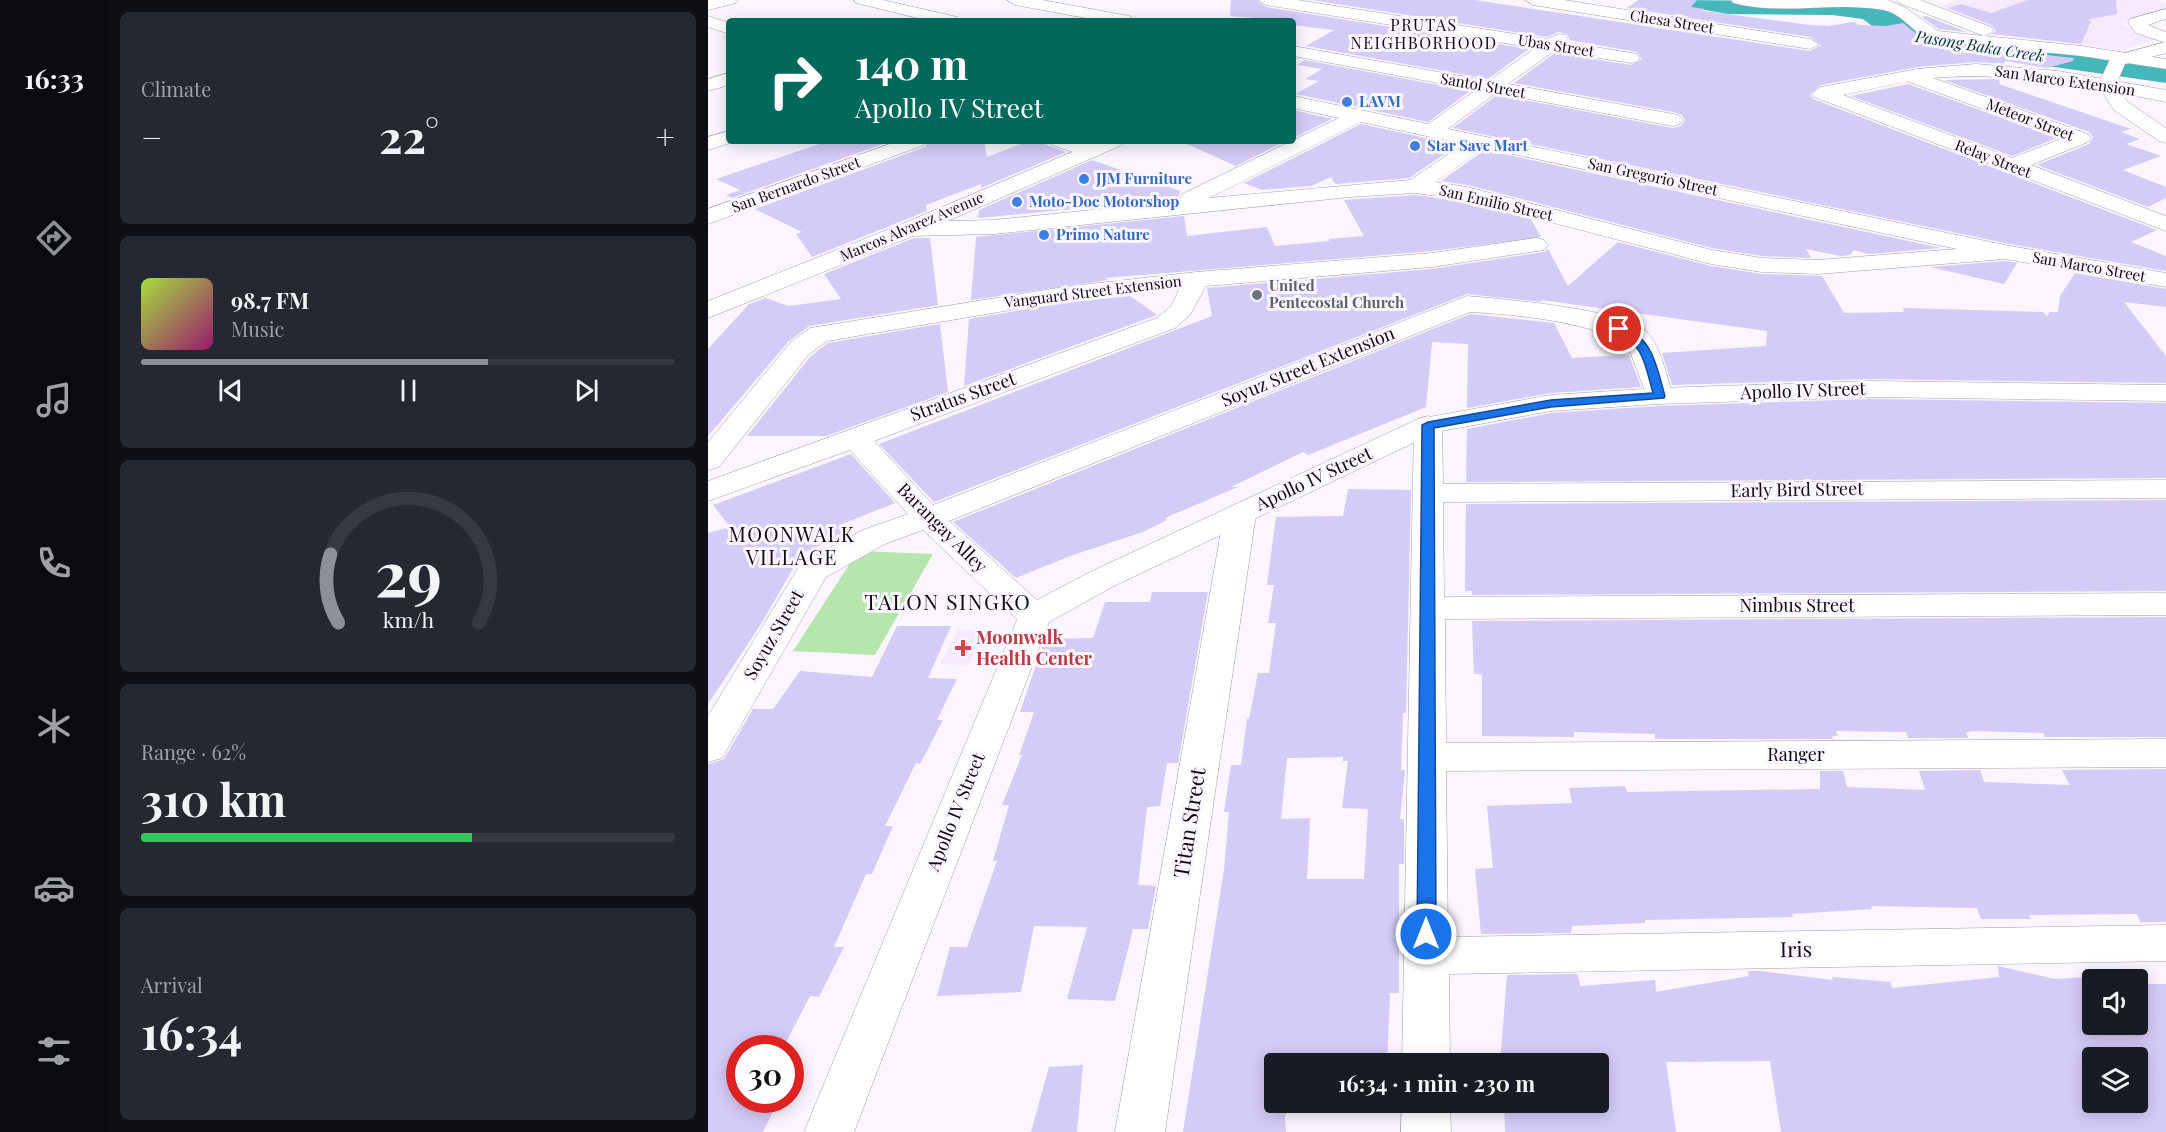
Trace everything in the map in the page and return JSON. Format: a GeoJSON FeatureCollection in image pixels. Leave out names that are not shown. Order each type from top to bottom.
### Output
{"type":"FeatureCollection","features":[{"type":"Feature","properties":{"kind":"street"},"geometry":{"type":"LineString","coordinates":[[708,5],[730,0]]}},
{"type":"Feature","properties":{"kind":"street"},"geometry":{"type":"LineString","coordinates":[[861,0],[938,18]]}},
{"type":"Feature","properties":{"kind":"street"},"geometry":{"type":"LineString","coordinates":[[1015,0],[1112,18]]}},
{"type":"Feature","properties":{"kind":"street"},"geometry":{"type":"LineString","coordinates":[[1065,18],[1105,0]]}},
{"type":"Feature","properties":{"kind":"street","name":"Ubas Street"},"geometry":{"type":"LineString","coordinates":[[1266,0],[1631,58]]}},
{"type":"Feature","properties":{"kind":"street"},"geometry":{"type":"LineString","coordinates":[[1333,26],[1378,0]]}},
{"type":"Feature","properties":{"kind":"street","name":"Chesa Street"},"geometry":{"type":"LineString","coordinates":[[1533,0],[1810,44]]}},
{"type":"Feature","properties":{"kind":"street"},"geometry":{"type":"LineString","coordinates":[[1739,0],[1783,3],[1863,1],[1888,5],[1900,11],[1922,31],[1934,36],[2029,46]]}},
{"type":"Feature","properties":{"kind":"street"},"geometry":{"type":"LineString","coordinates":[[1905,0],[1932,3],[1993,35],[2115,69],[2166,64]]}},
{"type":"Feature","properties":{"kind":"street"},"geometry":{"type":"LineString","coordinates":[[1432,131],[1599,10]]}},
{"type":"Feature","properties":{"kind":"street"},"geometry":{"type":"LineString","coordinates":[[2166,14],[2136,23],[2142,29],[2166,38]]}},
{"type":"Feature","properties":{"kind":"street"},"geometry":{"type":"LineString","coordinates":[[708,21],[726,29]]}},
{"type":"Feature","properties":{"kind":"street"},"geometry":{"type":"LineString","coordinates":[[708,37],[726,31]]}},
{"type":"Feature","properties":{"kind":"street"},"geometry":{"type":"LineString","coordinates":[[1296,48],[1313,38]]}},
{"type":"Feature","properties":{"kind":"street"},"geometry":{"type":"LineString","coordinates":[[2115,69],[2166,47]]}},
{"type":"Feature","properties":{"kind":"street","name":"Santol Street"},"geometry":{"type":"LineString","coordinates":[[1296,51],[1673,120]]}},
{"type":"Feature","properties":{"kind":"street"},"geometry":{"type":"LineString","coordinates":[[2115,69],[2121,106],[2166,137]]}},
{"type":"Feature","properties":{"kind":"street","name":"San Marco Extension"},"geometry":{"type":"LineString","coordinates":[[1821,93],[1948,71],[2115,69],[2166,96]]}},
{"type":"Feature","properties":{"kind":"street","name":"Meteor Street"},"geometry":{"type":"LineString","coordinates":[[1913,77],[2081,138],[2011,165]]}},
{"type":"Feature","properties":{"kind":"street"},"geometry":{"type":"LineString","coordinates":[[708,85],[726,79]]}},
{"type":"Feature","properties":{"kind":"street","name":"Relay Street"},"geometry":{"type":"LineString","coordinates":[[1821,93],[2166,224]]}},
{"type":"Feature","properties":{"kind":"street","name":"San Gregorio Street"},"geometry":{"type":"LineString","coordinates":[[1296,103],[2009,253]]}},
{"type":"Feature","properties":{"kind":"street"},"geometry":{"type":"LineString","coordinates":[[1171,209],[1358,116]]}},
{"type":"Feature","properties":{"kind":"street"},"geometry":{"type":"LineString","coordinates":[[708,144],[726,138]]}},
{"type":"Feature","properties":{"kind":"street"},"geometry":{"type":"LineString","coordinates":[[1415,186],[1482,141]]}},
{"type":"Feature","properties":{"kind":"street","name":"San Bernardo Street"},"geometry":{"type":"LineString","coordinates":[[708,218],[909,144]]}},
{"type":"Feature","properties":{"kind":"street"},"geometry":{"type":"LineString","coordinates":[[1068,144],[1091,152]]}},
{"type":"Feature","properties":{"kind":"street","name":"Marcos Alvarez Avenue"},"geometry":{"type":"LineString","coordinates":[[708,310],[910,229],[1108,144]]}},
{"type":"Feature","properties":{"kind":"street","name":"San Emilio Street"},"geometry":{"type":"LineString","coordinates":[[910,229],[994,227],[1350,190],[1415,186],[1467,194],[1711,257],[1762,266],[1852,266],[2009,253]]}},
{"type":"Feature","properties":{"kind":"street","name":"Vanguard Street Extension"},"geometry":{"type":"LineString","coordinates":[[708,460],[799,349],[819,334],[1052,296],[1196,279],[1449,282],[1536,245]]}},
{"type":"Feature","properties":{"kind":"street","name":"San Marco Street"},"geometry":{"type":"LineString","coordinates":[[2009,253],[2166,280]]}},
{"type":"Feature","properties":{"kind":"street","name":"Stratus Street"},"geometry":{"type":"LineString","coordinates":[[708,492],[1166,323],[1177,317],[1184,308],[1196,279]]}},
{"type":"Feature","properties":{"kind":"street","name":"Soyuz Street Extension"},"geometry":{"type":"LineString","coordinates":[[928,518],[1449,282],[1530,308],[1603,323],[1636,336],[1647,356],[1659,396]]}},
{"type":"Feature","properties":{"kind":"street","name":"Apollo IV Street"},"geometry":{"type":"LineString","coordinates":[[829,1132],[1034,616],[1100,580],[1428,425],[1551,403],[1659,396],[1869,389],[2166,393]]}},
{"type":"Feature","properties":{"kind":"street"},"geometry":{"type":"LineString","coordinates":[[1426,1053],[1428,425]]}},
{"type":"Feature","properties":{"kind":"street","name":"Barangay Alley"},"geometry":{"type":"LineString","coordinates":[[854,437],[928,518],[1034,616]]}},
{"type":"Feature","properties":{"kind":"street","name":"Early Bird Street"},"geometry":{"type":"LineString","coordinates":[[1428,493],[2166,489]]}},
{"type":"Feature","properties":{"kind":"street","name":"Titan Street"},"geometry":{"type":"LineString","coordinates":[[1140,1132],[1240,514]]}},
{"type":"Feature","properties":{"kind":"street","name":"Soyuz Street"},"geometry":{"type":"LineString","coordinates":[[708,748],[813,570],[874,537],[928,518]]}},
{"type":"Feature","properties":{"kind":"street","name":"Nimbus Street"},"geometry":{"type":"LineString","coordinates":[[1427,608],[2166,604]]}},
{"type":"Feature","properties":{"kind":"street","name":"Ranger"},"geometry":{"type":"LineString","coordinates":[[1427,757],[2166,753]]}},
{"type":"Feature","properties":{"kind":"street","name":"Iris"},"geometry":{"type":"LineString","coordinates":[[1426,956],[2166,944]]}},
{"type":"Feature","properties":{"kind":"street"},"geometry":{"type":"LineString","coordinates":[[1426,1113],[1426,1132]]}},
{"type":"Feature","properties":{"kind":"shaded area"},"geometry":{"type":"Polygon","coordinates":[[[1957,0],[2158,0],[2166,3],[2166,10],[2120,24],[2160,39],[2121,50],[2002,33],[1938,8],[1957,0]]]}},
{"type":"Feature","properties":{"kind":"shaded area","name":"Moonwalk Health Center"},"geometry":{"type":"Polygon","coordinates":[[[958,630],[985,631],[968,665],[940,664],[958,630]]]}},
{"type":"Feature","properties":{"kind":"green space"},"geometry":{"type":"Polygon","coordinates":[[[858,551],[933,554],[875,655],[793,651],[858,551]]]}},
{"type":"Feature","properties":{"kind":"building"},"geometry":{"type":"Polygon","coordinates":[[[1231,0],[1256,0],[1266,7],[1529,49],[1488,79],[1306,46],[1334,30],[1296,25],[1296,18],[1230,16],[1231,0]]]}},
{"type":"Feature","properties":{"kind":"building"},"geometry":{"type":"Polygon","coordinates":[[[1312,0],[1475,0],[1810,51],[1821,45],[1810,37],[1627,8],[1638,0],[1697,0],[1691,7],[1705,9],[1703,11],[1810,25],[1828,26],[1853,22],[1860,25],[1887,26],[1903,23],[1919,36],[1934,43],[2074,58],[2073,61],[2047,68],[2005,61],[2004,64],[1976,62],[1917,67],[1821,85],[1810,94],[1813,99],[2157,230],[2131,242],[2166,256],[2166,271],[2010,244],[1453,128],[1497,95],[1673,128],[1681,126],[1685,120],[1682,115],[1673,112],[1514,83],[1555,53],[1631,65],[1642,59],[1637,52],[1570,40],[1567,34],[1559,32],[1547,37],[1312,0]]]}},
{"type":"Feature","properties":{"kind":"building"},"geometry":{"type":"Polygon","coordinates":[[[2028,0],[2116,0],[2117,14],[2086,20],[2091,21],[2081,44],[1992,34],[1996,31],[1992,25],[1948,8],[1961,4],[1991,13],[2028,0]]]}},
{"type":"Feature","properties":{"kind":"building"},"geometry":{"type":"Polygon","coordinates":[[[1926,16],[1967,32],[1939,29],[1922,17],[1926,16]]]}},
{"type":"Feature","properties":{"kind":"building"},"geometry":{"type":"Polygon","coordinates":[[[1305,60],[1470,91],[1428,122],[1296,94],[1319,81],[1305,79],[1322,69],[1297,65],[1305,60]]]}},
{"type":"Feature","properties":{"kind":"building"},"geometry":{"type":"Polygon","coordinates":[[[2000,79],[1999,84],[2131,129],[2121,132],[2140,139],[2126,144],[2161,156],[2123,170],[2166,187],[2166,198],[2148,207],[2037,165],[2089,144],[2093,137],[2089,132],[1944,80],[2000,79]]]}},
{"type":"Feature","properties":{"kind":"building"},"geometry":{"type":"Polygon","coordinates":[[[1908,84],[2057,138],[2012,156],[1851,96],[1908,84]]]}},
{"type":"Feature","properties":{"kind":"building"},"geometry":{"type":"Polygon","coordinates":[[[1296,111],[1332,119],[1296,137],[1296,111]]]}},
{"type":"Feature","properties":{"kind":"building"},"geometry":{"type":"Polygon","coordinates":[[[1361,124],[1458,145],[1409,178],[1335,184],[1331,177],[1311,186],[1262,190],[1244,183],[1361,124]]]}},
{"type":"Feature","properties":{"kind":"building"},"geometry":{"type":"Polygon","coordinates":[[[819,144],[883,144],[732,198],[726,195],[740,190],[716,179],[819,144]]]}},
{"type":"Feature","properties":{"kind":"building"},"geometry":{"type":"Polygon","coordinates":[[[927,144],[985,144],[987,157],[1020,144],[1044,144],[1066,152],[981,188],[981,184],[926,205],[927,211],[812,257],[796,234],[802,232],[755,209],[925,147],[927,144]]]}},
{"type":"Feature","properties":{"kind":"building"},"geometry":{"type":"Polygon","coordinates":[[[1187,144],[1280,144],[1236,166],[1187,144]]]}},
{"type":"Feature","properties":{"kind":"building"},"geometry":{"type":"Polygon","coordinates":[[[1485,150],[1941,248],[1869,254],[1854,250],[1850,255],[1840,256],[1806,249],[1811,258],[1762,256],[1712,248],[1468,185],[1441,181],[1485,150]]]}},
{"type":"Feature","properties":{"kind":"building"},"geometry":{"type":"Polygon","coordinates":[[[1092,160],[1180,191],[1178,199],[978,218],[979,210],[1092,160]]]}},
{"type":"Feature","properties":{"kind":"building"},"geometry":{"type":"Polygon","coordinates":[[[1415,195],[1466,202],[1531,219],[1541,237],[1432,251],[1105,278],[1108,280],[971,300],[976,237],[1184,216],[1187,236],[1267,227],[1275,246],[1329,241],[1329,239],[1364,236],[1344,200],[1415,195]]]}},
{"type":"Feature","properties":{"kind":"building"},"geometry":{"type":"Polygon","coordinates":[[[914,238],[930,238],[938,305],[809,326],[788,342],[708,436],[708,349],[749,304],[765,298],[789,306],[841,299],[824,274],[914,238]]]}},
{"type":"Feature","properties":{"kind":"building"},"geometry":{"type":"Polygon","coordinates":[[[1618,242],[1711,266],[1762,274],[1822,276],[1844,313],[1904,312],[1903,308],[2043,312],[2047,316],[2050,312],[2058,312],[2060,296],[2075,273],[2166,289],[2166,307],[2124,302],[2166,356],[2166,383],[1869,379],[1672,385],[1662,353],[1766,346],[1767,331],[1541,300],[1542,302],[1467,294],[934,502],[879,444],[1212,316],[1207,288],[1432,269],[1544,252],[1548,249],[1568,286],[1618,242]]]}},
{"type":"Feature","properties":{"kind":"building"},"geometry":{"type":"Polygon","coordinates":[[[2005,261],[2017,263],[2004,284],[1930,267],[2005,261]]]}},
{"type":"Feature","properties":{"kind":"building"},"geometry":{"type":"Polygon","coordinates":[[[1130,296],[1157,315],[964,386],[969,319],[1064,303],[1130,296]]]}},
{"type":"Feature","properties":{"kind":"building"},"geometry":{"type":"Polygon","coordinates":[[[1470,314],[1554,323],[1572,358],[1629,355],[1641,387],[1551,393],[1467,408],[1468,344],[1432,342],[1426,407],[1308,455],[1303,452],[1231,487],[1238,487],[1165,518],[1167,520],[1143,532],[1070,556],[1016,578],[953,522],[1470,314]]]}},
{"type":"Feature","properties":{"kind":"building"},"geometry":{"type":"Polygon","coordinates":[[[940,324],[948,392],[826,436],[747,436],[810,357],[828,343],[940,324]]]}},
{"type":"Feature","properties":{"kind":"building"},"geometry":{"type":"Polygon","coordinates":[[[1869,399],[2166,403],[2166,478],[1466,482],[1467,429],[1551,413],[1659,406],[1869,399]]]}},
{"type":"Feature","properties":{"kind":"building"},"geometry":{"type":"Polygon","coordinates":[[[851,454],[895,503],[842,524],[851,533],[802,553],[761,624],[708,704],[708,533],[730,527],[713,505],[851,454]]]}},
{"type":"Feature","properties":{"kind":"building"},"geometry":{"type":"Polygon","coordinates":[[[1348,489],[1411,490],[1406,713],[1403,713],[1401,770],[1405,770],[1400,819],[1404,819],[1404,864],[1399,864],[1399,993],[1390,993],[1387,1053],[1264,1053],[1264,1113],[1286,1113],[1286,1132],[1183,1132],[1224,870],[1229,812],[1224,812],[1231,765],[1241,765],[1247,719],[1249,719],[1258,673],[1269,673],[1276,623],[1268,623],[1274,585],[1267,585],[1276,517],[1343,516],[1348,489]],[[1343,757],[1287,758],[1281,819],[1310,818],[1307,879],[1364,879],[1368,809],[1342,808],[1348,761],[1343,761],[1343,757]]]}},
{"type":"Feature","properties":{"kind":"building"},"geometry":{"type":"Polygon","coordinates":[[[2166,500],[2166,591],[1472,595],[1472,591],[1465,591],[1466,504],[2166,500]]]}},
{"type":"Feature","properties":{"kind":"building"},"geometry":{"type":"Polygon","coordinates":[[[1152,592],[1208,592],[1178,763],[1167,763],[1160,806],[1147,807],[1138,885],[1156,886],[1148,929],[1133,929],[1115,1001],[1067,999],[1087,927],[1034,926],[1021,992],[937,996],[950,947],[967,947],[997,861],[993,861],[1009,805],[1002,805],[1022,755],[1019,755],[1034,712],[1020,712],[1045,639],[1093,638],[1105,602],[1150,602],[1152,592]]]}},
{"type":"Feature","properties":{"kind":"building"},"geometry":{"type":"Polygon","coordinates":[[[2166,617],[2166,737],[2045,737],[2043,733],[1972,731],[1966,733],[1968,738],[1908,738],[1906,732],[1836,731],[1838,736],[1832,736],[1833,739],[1655,739],[1655,734],[1574,732],[1574,737],[1482,736],[1482,674],[1474,674],[1472,621],[2166,617]]]}},
{"type":"Feature","properties":{"kind":"building"},"geometry":{"type":"Polygon","coordinates":[[[897,626],[951,626],[928,678],[957,679],[937,720],[943,720],[920,764],[916,763],[885,826],[893,826],[872,874],[866,874],[834,947],[844,947],[819,997],[810,996],[790,1035],[726,1035],[726,1113],[772,1113],[763,1132],[708,1132],[708,764],[724,759],[753,709],[773,709],[800,671],[872,677],[897,626]]]}},
{"type":"Feature","properties":{"kind":"building"},"geometry":{"type":"Polygon","coordinates":[[[2166,769],[2166,922],[2140,922],[2137,914],[2029,915],[2031,919],[1981,919],[1977,908],[1871,906],[1872,909],[1792,914],[1793,917],[1645,920],[1645,923],[1572,926],[1571,933],[1481,934],[1475,869],[1493,868],[1487,806],[1572,803],[1569,788],[1625,786],[1627,792],[1820,789],[1820,771],[1843,771],[1847,787],[1925,790],[1919,771],[1980,770],[1984,782],[2070,785],[2062,770],[2166,769]]]}},
{"type":"Feature","properties":{"kind":"building"},"geometry":{"type":"Polygon","coordinates":[[[1998,966],[2055,979],[2082,977],[2082,1035],[2148,1035],[2148,984],[2166,984],[2166,1132],[1781,1132],[1770,1061],[1666,1062],[1676,1132],[1505,1132],[1504,1113],[1609,1113],[1609,1053],[1501,1053],[1507,975],[1577,974],[1581,986],[1655,980],[1656,992],[1749,976],[1748,971],[1761,971],[1833,980],[1832,977],[1890,982],[1892,988],[1999,977],[1998,966]]]}},
{"type":"Feature","properties":{"kind":"building"},"geometry":{"type":"Polygon","coordinates":[[[1083,1065],[1077,1132],[1031,1132],[1049,1067],[1083,1065]]]}},
{"type":"Feature","properties":{"kind":"waterway","name":"Pasong Baka Creek"},"geometry":{"type":"LineString","coordinates":[[1692,0],[1728,5],[1832,6],[1871,11],[1895,29],[1915,38],[2166,73]]}},
{"type":"Feature","properties":{"kind":"place","name":"LAVM"},"geometry":{"type":"Point","coordinates":[1347,102]}},
{"type":"Feature","properties":{"kind":"place","name":"Star Save Mart"},"geometry":{"type":"Point","coordinates":[1415,146]}},
{"type":"Feature","properties":{"kind":"place","name":"JJM Furniture"},"geometry":{"type":"Point","coordinates":[1084,179]}},
{"type":"Feature","properties":{"kind":"place","name":"Moto-Doc Motorshop"},"geometry":{"type":"Point","coordinates":[1017,202]}},
{"type":"Feature","properties":{"kind":"place","name":"Primo Nature"},"geometry":{"type":"Point","coordinates":[1044,235]}},
{"type":"Feature","properties":{"kind":"place","name":"United Pentecostal Church"},"geometry":{"type":"Point","coordinates":[1257,295]}},
{"type":"Feature","properties":{"kind":"place","name":"Moonwalk Health Center"},"geometry":{"type":"Point","coordinates":[963,648]}},
{"type":"Feature","properties":{"kind":"district","name":"PRUTAS NEIGHBORHOOD"},"geometry":{"type":"Point","coordinates":[1424,34]}},
{"type":"Feature","properties":{"kind":"district","name":"MOONWALK VILLAGE"},"geometry":{"type":"Point","coordinates":[792,546]}},
{"type":"Feature","properties":{"kind":"district","name":"TALON SINGKO"},"geometry":{"type":"Point","coordinates":[948,603]}},
{"type":"Feature","properties":{"kind":"route"},"geometry":{"type":"LineString","coordinates":[[1426,934],[1428,425],[1551,403],[1659,396],[1647,356],[1636,336],[1619,329]]}}]}
